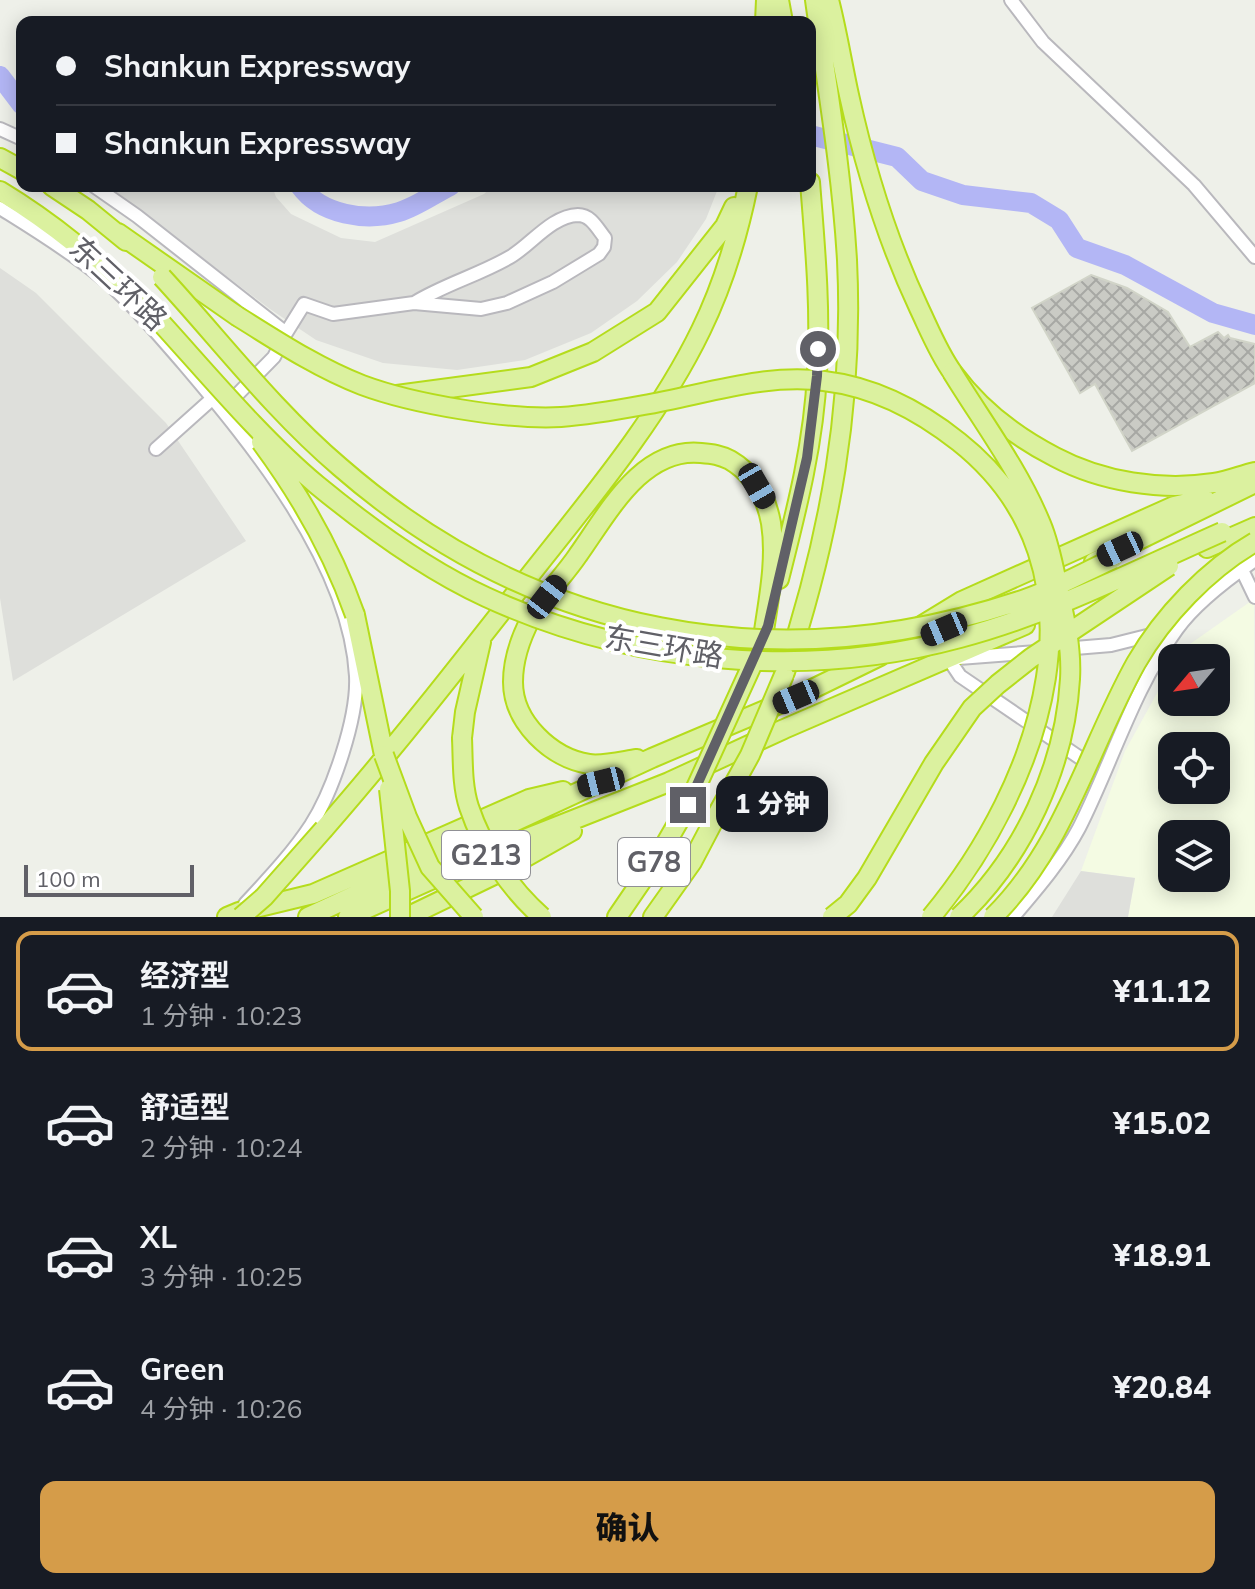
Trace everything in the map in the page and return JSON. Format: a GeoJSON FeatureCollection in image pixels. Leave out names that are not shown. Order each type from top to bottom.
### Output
{"type":"FeatureCollection","features":[{"type":"Feature","properties":{"kind":"highway","name":"G78"},"geometry":{"type":"LineString","coordinates":[[653,917],[692,862],[750,755],[784,675],[826,531],[838,466],[848,329],[847,259],[815,0]]}},
{"type":"Feature","properties":{"kind":"highway"},"geometry":{"type":"LineString","coordinates":[[829,0],[850,98],[887,230],[909,287],[952,372],[1018,479],[1041,525],[1063,609],[1070,678],[1056,760],[1040,802],[1000,870],[959,917]]}},
{"type":"Feature","properties":{"kind":"highway","name":"东三环路"},"geometry":{"type":"LineString","coordinates":[[0,191],[76,242],[143,303],[216,391],[316,483],[427,566],[485,597],[613,642],[683,655],[754,661],[871,655],[958,639],[1014,622],[1222,532]]}},
{"type":"Feature","properties":{"kind":"highway","name":"东三环路"},"geometry":{"type":"LineString","coordinates":[[60,192],[118,233],[162,277],[288,417],[339,467],[385,502],[448,547],[503,577],[626,620],[694,633],[809,641],[943,623],[1023,600],[1255,494]]}},
{"type":"Feature","properties":{"kind":"highway"},"geometry":{"type":"LineString","coordinates":[[397,395],[531,377],[593,352],[657,312],[725,226],[743,192]]}},
{"type":"Feature","properties":{"kind":"highway"},"geometry":{"type":"LineString","coordinates":[[236,915],[264,897],[324,829],[615,467],[675,379],[702,329],[723,277],[744,192]]}},
{"type":"Feature","properties":{"kind":"highway","name":"G78"},"geometry":{"type":"LineString","coordinates":[[617,917],[658,857],[688,805],[763,638],[807,458],[817,376],[816,255],[811,192]]}},
{"type":"Feature","properties":{"kind":"highway"},"geometry":{"type":"LineString","coordinates":[[118,233],[277,342],[333,373],[397,395],[439,405],[511,415],[557,417],[646,405],[770,381],[824,381],[882,396],[913,409],[971,452],[1002,485],[1023,518],[1036,550],[1049,602],[1050,658],[1041,709],[1021,769],[989,834],[931,917]]}},
{"type":"Feature","properties":{"kind":"highway"},"geometry":{"type":"LineString","coordinates":[[952,372],[1004,426],[1069,465],[1102,476],[1140,484],[1177,485],[1214,483],[1255,472]]}},
{"type":"Feature","properties":{"kind":"highway"},"geometry":{"type":"LineString","coordinates":[[216,391],[290,483],[340,571],[355,615],[384,755],[400,891],[400,917]]}},
{"type":"Feature","properties":{"kind":"highway"},"geometry":{"type":"LineString","coordinates":[[652,758],[590,764],[553,750],[532,732],[519,708],[512,684],[516,658],[532,616],[623,492],[647,469],[666,457],[686,451],[720,455],[748,471],[765,500],[771,525],[772,562],[763,638]]}},
{"type":"Feature","properties":{"kind":"highway","name":"G213"},"geometry":{"type":"LineString","coordinates":[[308,917],[652,758],[1000,606],[1255,483]]}},
{"type":"Feature","properties":{"kind":"highway"},"geometry":{"type":"LineString","coordinates":[[832,917],[848,904],[867,878],[934,763],[972,708],[1031,658],[1106,606],[1222,532],[1255,518]]}},
{"type":"Feature","properties":{"kind":"highway"},"geometry":{"type":"LineString","coordinates":[[948,658],[1255,527]]}},
{"type":"Feature","properties":{"kind":"highway"},"geometry":{"type":"LineString","coordinates":[[993,917],[1033,872],[1068,812],[1111,712],[1154,637],[1206,579],[1255,542]]}},
{"type":"Feature","properties":{"kind":"highway"},"geometry":{"type":"LineString","coordinates":[[482,636],[462,738],[468,806],[494,859],[519,897],[542,917]]}},
{"type":"Feature","properties":{"kind":"highway","name":"G213"},"geometry":{"type":"LineString","coordinates":[[348,917],[502,848],[627,801],[948,658]]}},
{"type":"Feature","properties":{"kind":"highway"},"geometry":{"type":"LineString","coordinates":[[384,755],[430,867],[474,917]]}},
{"type":"Feature","properties":{"kind":"highway"},"geometry":{"type":"LineString","coordinates":[[236,915],[313,894],[529,799],[601,782]]}},
{"type":"Feature","properties":{"kind":"highway"},"geometry":{"type":"LineString","coordinates":[[407,917],[494,875],[627,801]]}},
{"type":"Feature","properties":{"kind":"street"},"geometry":{"type":"LineString","coordinates":[[1011,0],[1043,42],[1194,185],[1255,257]]}},
{"type":"Feature","properties":{"kind":"street"},"geometry":{"type":"LineString","coordinates":[[103,192],[286,333]]}},
{"type":"Feature","properties":{"kind":"street"},"geometry":{"type":"LineString","coordinates":[[0,208],[96,273],[216,391],[223,410],[281,488],[316,545],[346,623],[356,677],[351,724],[329,788],[312,824],[236,915]]}},
{"type":"Feature","properties":{"kind":"street"},"geometry":{"type":"LineString","coordinates":[[223,410],[274,357],[304,304],[333,314],[414,303],[481,309],[507,303],[553,282],[599,254],[605,238],[589,217],[579,215],[565,218],[511,257],[434,290],[414,303]]}},
{"type":"Feature","properties":{"kind":"street"},"geometry":{"type":"LineString","coordinates":[[156,449],[216,391]]}},
{"type":"Feature","properties":{"kind":"street","name":"G213"},"geometry":{"type":"LineString","coordinates":[[948,658],[1111,645],[1178,627],[1223,584],[1255,560]]}},
{"type":"Feature","properties":{"kind":"street"},"geometry":{"type":"LineString","coordinates":[[1242,570],[1255,597]]}},
{"type":"Feature","properties":{"kind":"street"},"geometry":{"type":"LineString","coordinates":[[1013,917],[1077,831],[1146,682],[1178,627]]}},
{"type":"Feature","properties":{"kind":"street"},"geometry":{"type":"LineString","coordinates":[[1111,645],[1136,656],[1144,666],[1146,682]]}},
{"type":"Feature","properties":{"kind":"street"},"geometry":{"type":"LineString","coordinates":[[948,658],[960,676],[1103,773]]}},
{"type":"Feature","properties":{"kind":"shaded area"},"geometry":{"type":"Polygon","coordinates":[[[115,192],[274,192],[291,214],[341,238],[375,242],[486,192],[717,192],[706,219],[677,262],[637,301],[591,333],[525,360],[457,370],[383,363],[316,340],[115,192]]]}},
{"type":"Feature","properties":{"kind":"shaded area"},"geometry":{"type":"Polygon","coordinates":[[[0,268],[36,293],[166,423],[246,541],[13,681],[0,598],[0,268]]]}},
{"type":"Feature","properties":{"kind":"shaded area"},"geometry":{"type":"Polygon","coordinates":[[[1254,599],[1255,917],[1128,917],[1135,878],[1081,871],[1125,751],[1158,691],[1158,716],[1230,716],[1230,644],[1190,644],[1254,599]]]}},
{"type":"Feature","properties":{"kind":"shaded area"},"geometry":{"type":"Polygon","coordinates":[[[1081,871],[1135,878],[1128,917],[1052,917],[1081,871]]]}},
{"type":"Feature","properties":{"kind":"building"},"geometry":{"type":"Polygon","coordinates":[[[1091,275],[1127,288],[1168,312],[1190,347],[1218,332],[1224,338],[1228,335],[1255,344],[1255,383],[1132,451],[1095,384],[1080,393],[1032,308],[1091,275]]]}},
{"type":"Feature","properties":{"kind":"waterway"},"geometry":{"type":"LineString","coordinates":[[0,76],[16,97]]}},
{"type":"Feature","properties":{"kind":"waterway"},"geometry":{"type":"LineString","coordinates":[[816,137],[897,157],[922,181],[963,195],[1031,203],[1059,220],[1077,248],[1125,265],[1213,313],[1255,325]]}},
{"type":"Feature","properties":{"kind":"waterway"},"geometry":{"type":"LineString","coordinates":[[305,192],[332,210],[359,216],[386,215],[405,210],[439,192]]}},
{"type":"Feature","properties":{"kind":"route"},"geometry":{"type":"LineString","coordinates":[[688,805],[768,626],[807,458],[818,349]]}}]}
